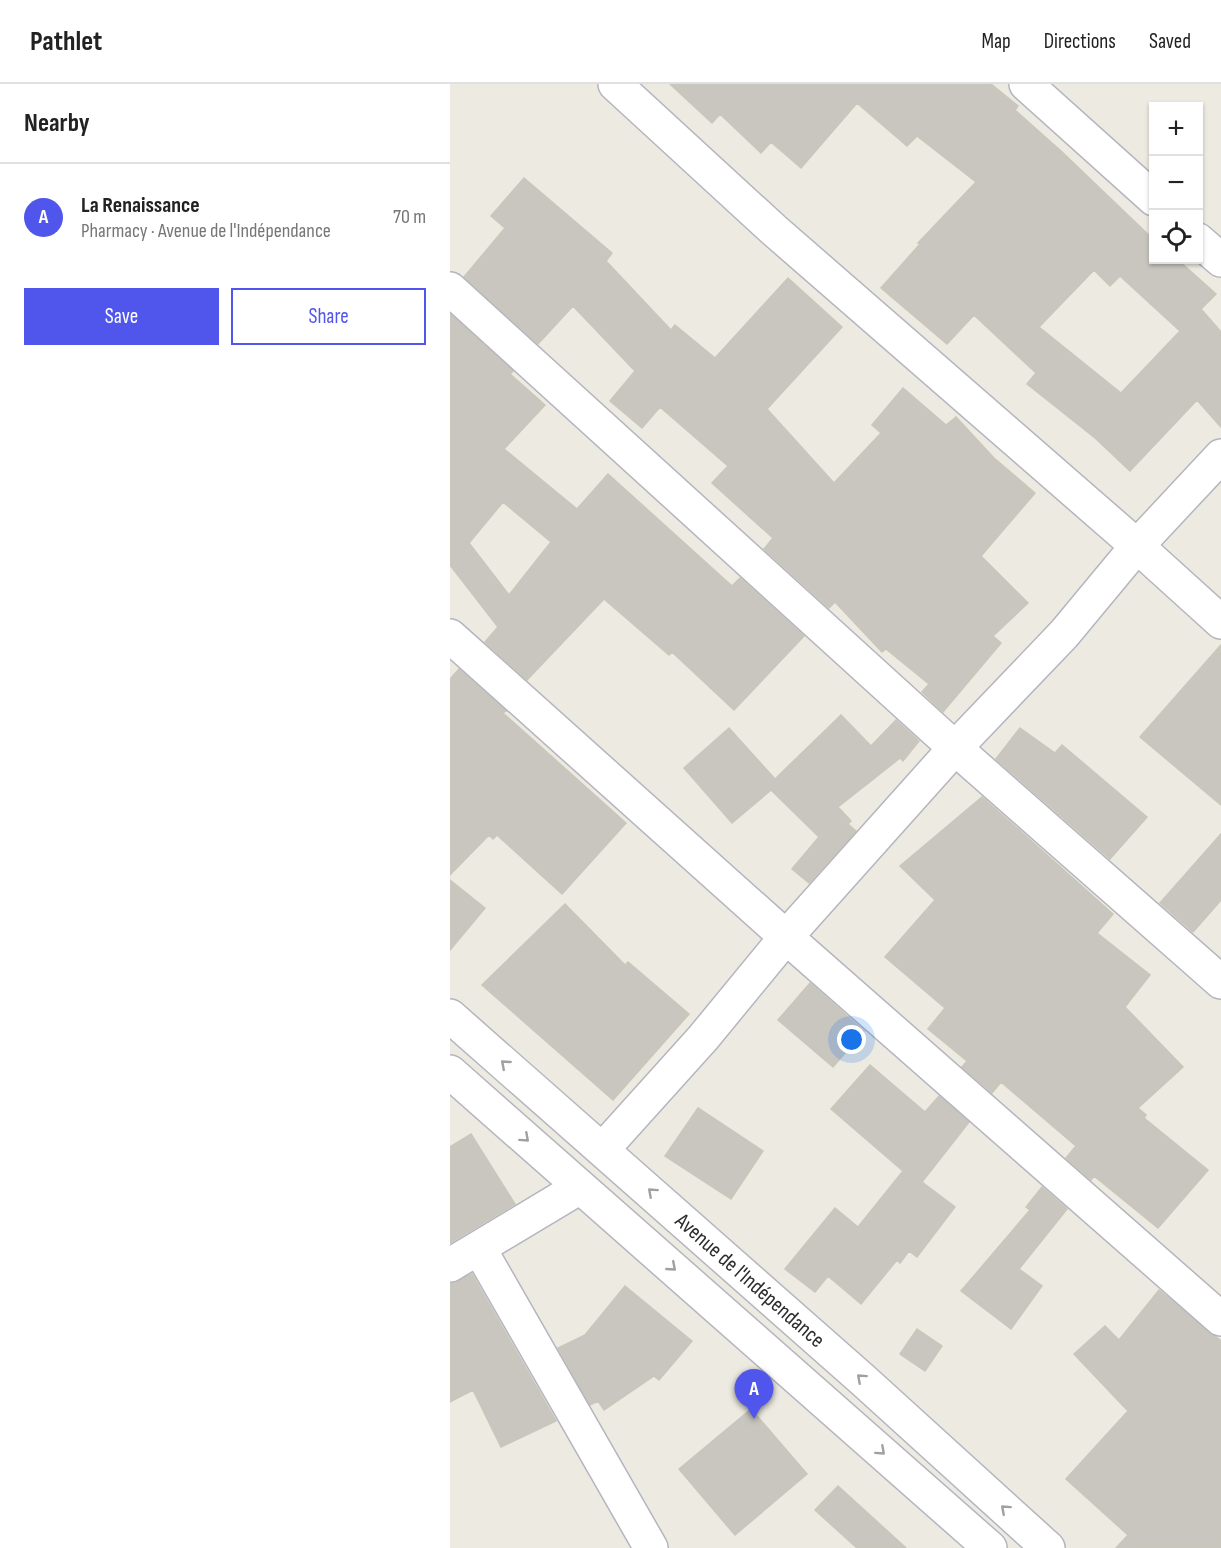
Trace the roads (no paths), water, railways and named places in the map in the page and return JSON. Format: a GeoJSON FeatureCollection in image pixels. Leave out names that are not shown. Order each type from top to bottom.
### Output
{"type":"FeatureCollection","features":[{"type":"Feature","properties":{"kind":"street"},"geometry":{"type":"LineString","coordinates":[[615,84],[774,230],[1221,622]]}},
{"type":"Feature","properties":{"kind":"street"},"geometry":{"type":"LineString","coordinates":[[1026,84],[1149,195]]}},
{"type":"Feature","properties":{"kind":"street"},"geometry":{"type":"LineString","coordinates":[[1203,244],[1221,260]]}},
{"type":"Feature","properties":{"kind":"street"},"geometry":{"type":"LineString","coordinates":[[450,289],[955,748],[1221,982]]}},
{"type":"Feature","properties":{"kind":"street"},"geometry":{"type":"LineString","coordinates":[[603,1149],[703,1038],[786,937],[955,748],[1064,634],[1137,546],[1221,456]]}},
{"type":"Feature","properties":{"kind":"street"},"geometry":{"type":"LineString","coordinates":[[450,636],[786,937],[1221,1319]]}},
{"type":"Feature","properties":{"kind":"street","name":"Avenue de l'Indépendance"},"geometry":{"type":"LineString","coordinates":[[450,1016],[603,1149],[1048,1548]]}},
{"type":"Feature","properties":{"kind":"street","name":"Avenue de l'Indépendance"},"geometry":{"type":"LineString","coordinates":[[450,1072],[990,1548]]}},
{"type":"Feature","properties":{"kind":"street"},"geometry":{"type":"LineString","coordinates":[[450,1265],[580,1187]]}},
{"type":"Feature","properties":{"kind":"street"},"geometry":{"type":"LineString","coordinates":[[479,1248],[651,1548]]}},
{"type":"Feature","properties":{"kind":"place","name":"La Renaissance"},"geometry":{"type":"Point","coordinates":[754,1419]}}]}
